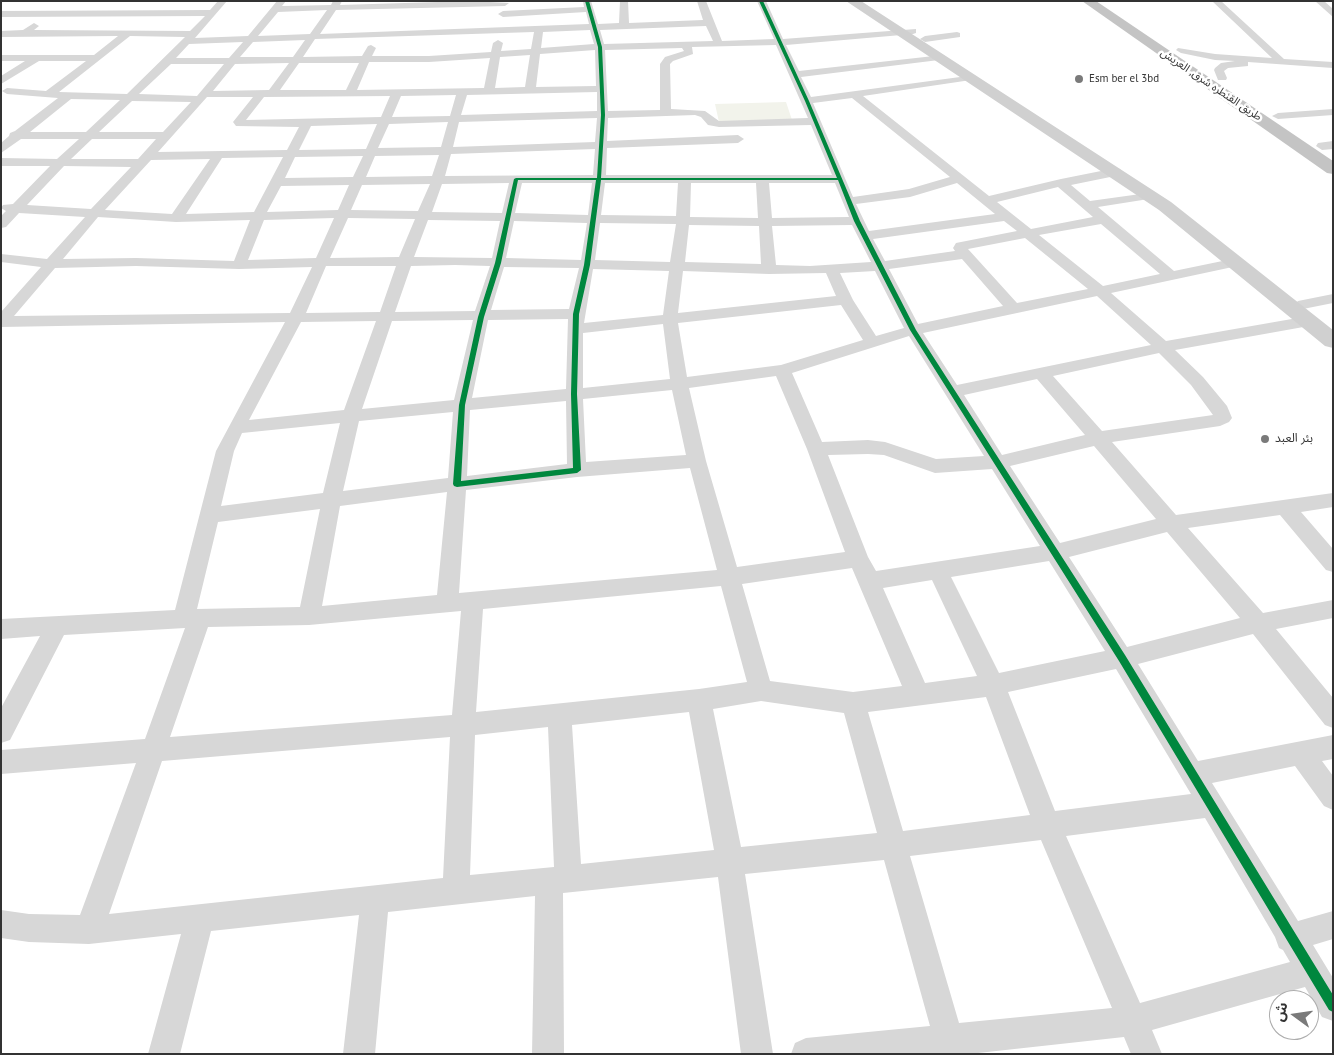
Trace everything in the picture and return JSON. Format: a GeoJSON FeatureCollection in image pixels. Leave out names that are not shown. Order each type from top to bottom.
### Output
{"type":"FeatureCollection","features":[{"type":"Feature","properties":{"kind":"highway","name":"طريق القنطره شرق, العريش"},"geometry":{"type":"LineString","coordinates":[[1088,1],[1333,169]]}},
{"type":"Feature","properties":{"kind":"highway","name":"طريق القنطره شرق, العريش"},"geometry":{"type":"LineString","coordinates":[[1106,1],[1329,148]]}},
{"type":"Feature","properties":{"kind":"main road"},"geometry":{"type":"LineString","coordinates":[[852,1],[913,34],[939,57],[1173,201],[1229,252],[1333,341]]}},
{"type":"Feature","properties":{"kind":"main road"},"geometry":{"type":"LineString","coordinates":[[868,1],[913,34],[1060,131],[1303,304],[1333,328]]}},
{"type":"Feature","properties":{"kind":"street"},"geometry":{"type":"LineString","coordinates":[[1,43],[53,13],[68,1]]}},
{"type":"Feature","properties":{"kind":"street"},"geometry":{"type":"LineString","coordinates":[[48,95],[169,1]]}},
{"type":"Feature","properties":{"kind":"street"},"geometry":{"type":"LineString","coordinates":[[1,224],[60,163],[168,61],[210,13],[224,1]]}},
{"type":"Feature","properties":{"kind":"street"},"geometry":{"type":"LineString","coordinates":[[624,1],[624,26]]}},
{"type":"Feature","properties":{"kind":"street"},"geometry":{"type":"LineString","coordinates":[[701,1],[718,42]]}},
{"type":"Feature","properties":{"kind":"street"},"geometry":{"type":"LineString","coordinates":[[761,1],[816,121],[860,229],[913,330],[999,462],[1122,658],[1289,938],[1333,1006]]}},
{"type":"Feature","properties":{"kind":"street"},"geometry":{"type":"LineString","coordinates":[[1216,1],[1282,62]]}},
{"type":"Feature","properties":{"kind":"street"},"geometry":{"type":"LineString","coordinates":[[1319,1],[1333,14]]}},
{"type":"Feature","properties":{"kind":"street"},"geometry":{"type":"LineString","coordinates":[[111,12],[123,2]]}},
{"type":"Feature","properties":{"kind":"street"},"geometry":{"type":"LineString","coordinates":[[2,321],[95,213],[203,97],[279,5],[505,2],[489,92]]}},
{"type":"Feature","properties":{"kind":"street"},"geometry":{"type":"LineString","coordinates":[[350,94],[380,27],[393,3]]}},
{"type":"Feature","properties":{"kind":"street"},"geometry":{"type":"LineString","coordinates":[[435,41],[449,3]]}},
{"type":"Feature","properties":{"kind":"street"},"geometry":{"type":"LineString","coordinates":[[337,4],[297,60],[239,122],[240,124],[384,122],[666,113],[703,113],[712,123],[719,124],[816,121]]}},
{"type":"Feature","properties":{"kind":"street"},"geometry":{"type":"LineString","coordinates":[[503,14],[588,5],[600,47],[603,115],[599,180],[587,265],[575,322],[574,394],[577,470]]}},
{"type":"Feature","properties":{"kind":"street"},"geometry":{"type":"LineString","coordinates":[[1,14],[210,13]]}},
{"type":"Feature","properties":{"kind":"street"},"geometry":{"type":"LineString","coordinates":[[168,61],[367,59],[435,41],[500,29],[709,23]]}},
{"type":"Feature","properties":{"kind":"street"},"geometry":{"type":"LineString","coordinates":[[666,113],[665,64],[669,59],[689,52],[689,48],[677,24]]}},
{"type":"Feature","properties":{"kind":"street"},"geometry":{"type":"LineString","coordinates":[[1,34],[126,34],[252,40],[312,37],[380,27],[496,55],[685,43],[780,42],[913,34],[957,35]]}},
{"type":"Feature","properties":{"kind":"street"},"geometry":{"type":"LineString","coordinates":[[530,91],[539,29]]}},
{"type":"Feature","properties":{"kind":"street"},"geometry":{"type":"LineString","coordinates":[[869,37],[903,62]]}},
{"type":"Feature","properties":{"kind":"street"},"geometry":{"type":"LineString","coordinates":[[1180,50],[1215,57],[1333,65]]}},
{"type":"Feature","properties":{"kind":"street"},"geometry":{"type":"LineString","coordinates":[[795,75],[939,57]]}},
{"type":"Feature","properties":{"kind":"street"},"geometry":{"type":"LineString","coordinates":[[1,58],[95,58]]}},
{"type":"Feature","properties":{"kind":"street"},"geometry":{"type":"LineString","coordinates":[[3,90],[37,58]]}},
{"type":"Feature","properties":{"kind":"street"},"geometry":{"type":"LineString","coordinates":[[1222,78],[1219,70],[1225,65],[1235,64],[1333,70]]}},
{"type":"Feature","properties":{"kind":"street"},"geometry":{"type":"LineString","coordinates":[[807,101],[855,96],[971,77]]}},
{"type":"Feature","properties":{"kind":"street"},"geometry":{"type":"LineString","coordinates":[[3,90],[68,96],[203,97],[397,94],[421,89],[489,92],[603,89]]}},
{"type":"Feature","properties":{"kind":"street"},"geometry":{"type":"LineString","coordinates":[[309,616],[331,501],[352,416],[405,261],[438,179],[456,120],[462,92]]}},
{"type":"Feature","properties":{"kind":"street"},"geometry":{"type":"LineString","coordinates":[[89,930],[153,750],[192,618],[210,515],[225,451],[296,316],[397,94]]}},
{"type":"Feature","properties":{"kind":"street"},"geometry":{"type":"LineString","coordinates":[[1,149],[68,96]]}},
{"type":"Feature","properties":{"kind":"street"},"geometry":{"type":"LineString","coordinates":[[816,449],[868,447],[885,449],[905,454],[920,462],[946,467],[999,462],[1099,438],[1223,418],[1222,410],[1163,347],[1099,290],[855,96]]}},
{"type":"Feature","properties":{"kind":"street"},"geometry":{"type":"LineString","coordinates":[[1278,116],[1333,112]]}},
{"type":"Feature","properties":{"kind":"street"},"geometry":{"type":"LineString","coordinates":[[239,265],[258,217],[307,123]]}},
{"type":"Feature","properties":{"kind":"street"},"geometry":{"type":"LineString","coordinates":[[1,133],[18,135],[167,136]]}},
{"type":"Feature","properties":{"kind":"street"},"geometry":{"type":"LineString","coordinates":[[1,162],[60,163],[218,155],[370,153],[600,146],[738,138]]}},
{"type":"Feature","properties":{"kind":"street"},"geometry":{"type":"LineString","coordinates":[[176,218],[218,155]]}},
{"type":"Feature","properties":{"kind":"street"},"geometry":{"type":"LineString","coordinates":[[987,200],[1116,172]]}},
{"type":"Feature","properties":{"kind":"street"},"geometry":{"type":"LineString","coordinates":[[849,202],[910,193],[960,178]]}},
{"type":"Feature","properties":{"kind":"street"},"geometry":{"type":"LineString","coordinates":[[276,182],[358,179],[840,179]]}},
{"type":"Feature","properties":{"kind":"street"},"geometry":{"type":"LineString","coordinates":[[447,603],[462,405],[481,317],[498,263],[516,179]]}},
{"type":"Feature","properties":{"kind":"street"},"geometry":{"type":"LineString","coordinates":[[685,179],[683,220],[675,267],[670,318],[679,384],[697,461],[761,690]]}},
{"type":"Feature","properties":{"kind":"street"},"geometry":{"type":"LineString","coordinates":[[762,179],[769,270]]}},
{"type":"Feature","properties":{"kind":"street"},"geometry":{"type":"LineString","coordinates":[[1061,183],[1171,276]]}},
{"type":"Feature","properties":{"kind":"street"},"geometry":{"type":"LineString","coordinates":[[1089,205],[1150,195]]}},
{"type":"Feature","properties":{"kind":"street"},"geometry":{"type":"LineString","coordinates":[[1,207],[176,218],[344,214],[509,216],[766,222],[860,229],[1008,216]]}},
{"type":"Feature","properties":{"kind":"street"},"geometry":{"type":"LineString","coordinates":[[1013,308],[960,248],[962,245],[1105,219]]}},
{"type":"Feature","properties":{"kind":"street"},"geometry":{"type":"LineString","coordinates":[[236,427],[679,384],[782,370],[913,330],[1171,276],[1229,252]]}},
{"type":"Feature","properties":{"kind":"street"},"geometry":{"type":"LineString","coordinates":[[1,258],[51,264],[136,262],[239,265],[405,261],[769,270],[879,266],[965,254]]}},
{"type":"Feature","properties":{"kind":"street"},"geometry":{"type":"LineString","coordinates":[[831,269],[845,300],[872,342]]}},
{"type":"Feature","properties":{"kind":"street"},"geometry":{"type":"LineString","coordinates":[[1303,304],[1333,298]]}},
{"type":"Feature","properties":{"kind":"street"},"geometry":{"type":"LineString","coordinates":[[2,321],[387,316],[481,317],[575,322],[670,318],[845,300]]}},
{"type":"Feature","properties":{"kind":"street"},"geometry":{"type":"LineString","coordinates":[[953,392],[1163,347],[1309,322]]}},
{"type":"Feature","properties":{"kind":"street"},"geometry":{"type":"LineString","coordinates":[[782,370],[816,449],[858,559],[870,581],[918,695]]}},
{"type":"Feature","properties":{"kind":"street"},"geometry":{"type":"LineString","coordinates":[[1042,374],[1258,623],[1333,717]]}},
{"type":"Feature","properties":{"kind":"street"},"geometry":{"type":"LineString","coordinates":[[210,515],[577,470],[697,461]]}},
{"type":"Feature","properties":{"kind":"street"},"geometry":{"type":"LineString","coordinates":[[870,581],[938,572],[1055,552],[1172,523],[1333,500]]}},
{"type":"Feature","properties":{"kind":"street"},"geometry":{"type":"LineString","coordinates":[[1284,506],[1333,564]]}},
{"type":"Feature","properties":{"kind":"street"},"geometry":{"type":"LineString","coordinates":[[1,629],[192,618],[309,616],[730,577],[858,559]]}},
{"type":"Feature","properties":{"kind":"street"},"geometry":{"type":"LineString","coordinates":[[938,572],[993,686],[1048,826],[1147,1054]]}},
{"type":"Feature","properties":{"kind":"street"},"geometry":{"type":"LineString","coordinates":[[456,891],[463,725],[473,601]]}},
{"type":"Feature","properties":{"kind":"street"},"geometry":{"type":"LineString","coordinates":[[1,762],[463,725],[699,700],[761,690],[853,703],[993,686],[1122,658],[1258,623],[1333,609]]}},
{"type":"Feature","properties":{"kind":"street"},"geometry":{"type":"LineString","coordinates":[[1,732],[58,626]]}},
{"type":"Feature","properties":{"kind":"street"},"geometry":{"type":"LineString","coordinates":[[699,700],[730,862],[758,1054]]}},
{"type":"Feature","properties":{"kind":"street"},"geometry":{"type":"LineString","coordinates":[[853,703],[895,845],[950,1046]]}},
{"type":"Feature","properties":{"kind":"street"},"geometry":{"type":"LineString","coordinates":[[548,1054],[559,880],[559,715]]}},
{"type":"Feature","properties":{"kind":"street"},"geometry":{"type":"LineString","coordinates":[[1192,774],[1333,748]]}},
{"type":"Feature","properties":{"kind":"street"},"geometry":{"type":"LineString","coordinates":[[1301,754],[1333,797]]}},
{"type":"Feature","properties":{"kind":"street"},"geometry":{"type":"LineString","coordinates":[[1,924],[29,928],[89,930],[895,845],[1209,805]]}},
{"type":"Feature","properties":{"kind":"street"},"geometry":{"type":"LineString","coordinates":[[359,1054],[375,899]]}},
{"type":"Feature","properties":{"kind":"street"},"geometry":{"type":"LineString","coordinates":[[164,1054],[200,918]]}},
{"type":"Feature","properties":{"kind":"street"},"geometry":{"type":"LineString","coordinates":[[1289,938],[1333,924]]}},
{"type":"Feature","properties":{"kind":"street"},"geometry":{"type":"LineString","coordinates":[[806,1054],[950,1046],[1132,1021],[1310,971]]}},
{"type":"Feature","properties":{"kind":"shaded area"},"geometry":{"type":"Polygon","coordinates":[[[786,102],[792,120],[719,122],[715,104],[786,102]]]}},
{"type":"Feature","properties":{"kind":"cycle path"},"geometry":{"type":"LineString","coordinates":[[587,1],[600,47],[603,115],[599,179],[594,218],[587,265],[576,314],[574,394],[577,470],[457,484],[462,405],[481,317],[498,263],[516,179],[840,179]]}},
{"type":"Feature","properties":{"kind":"cycle path"},"geometry":{"type":"LineString","coordinates":[[761,1],[807,101],[857,221],[913,330],[1122,658],[1333,1006]]}},
{"type":"Feature","properties":{"kind":"place","name":"Esm ber el 3bd"},"geometry":{"type":"Point","coordinates":[1079,79]}},
{"type":"Feature","properties":{"kind":"place","name":"بئر العبد"},"geometry":{"type":"Point","coordinates":[1265,439]}}]}
